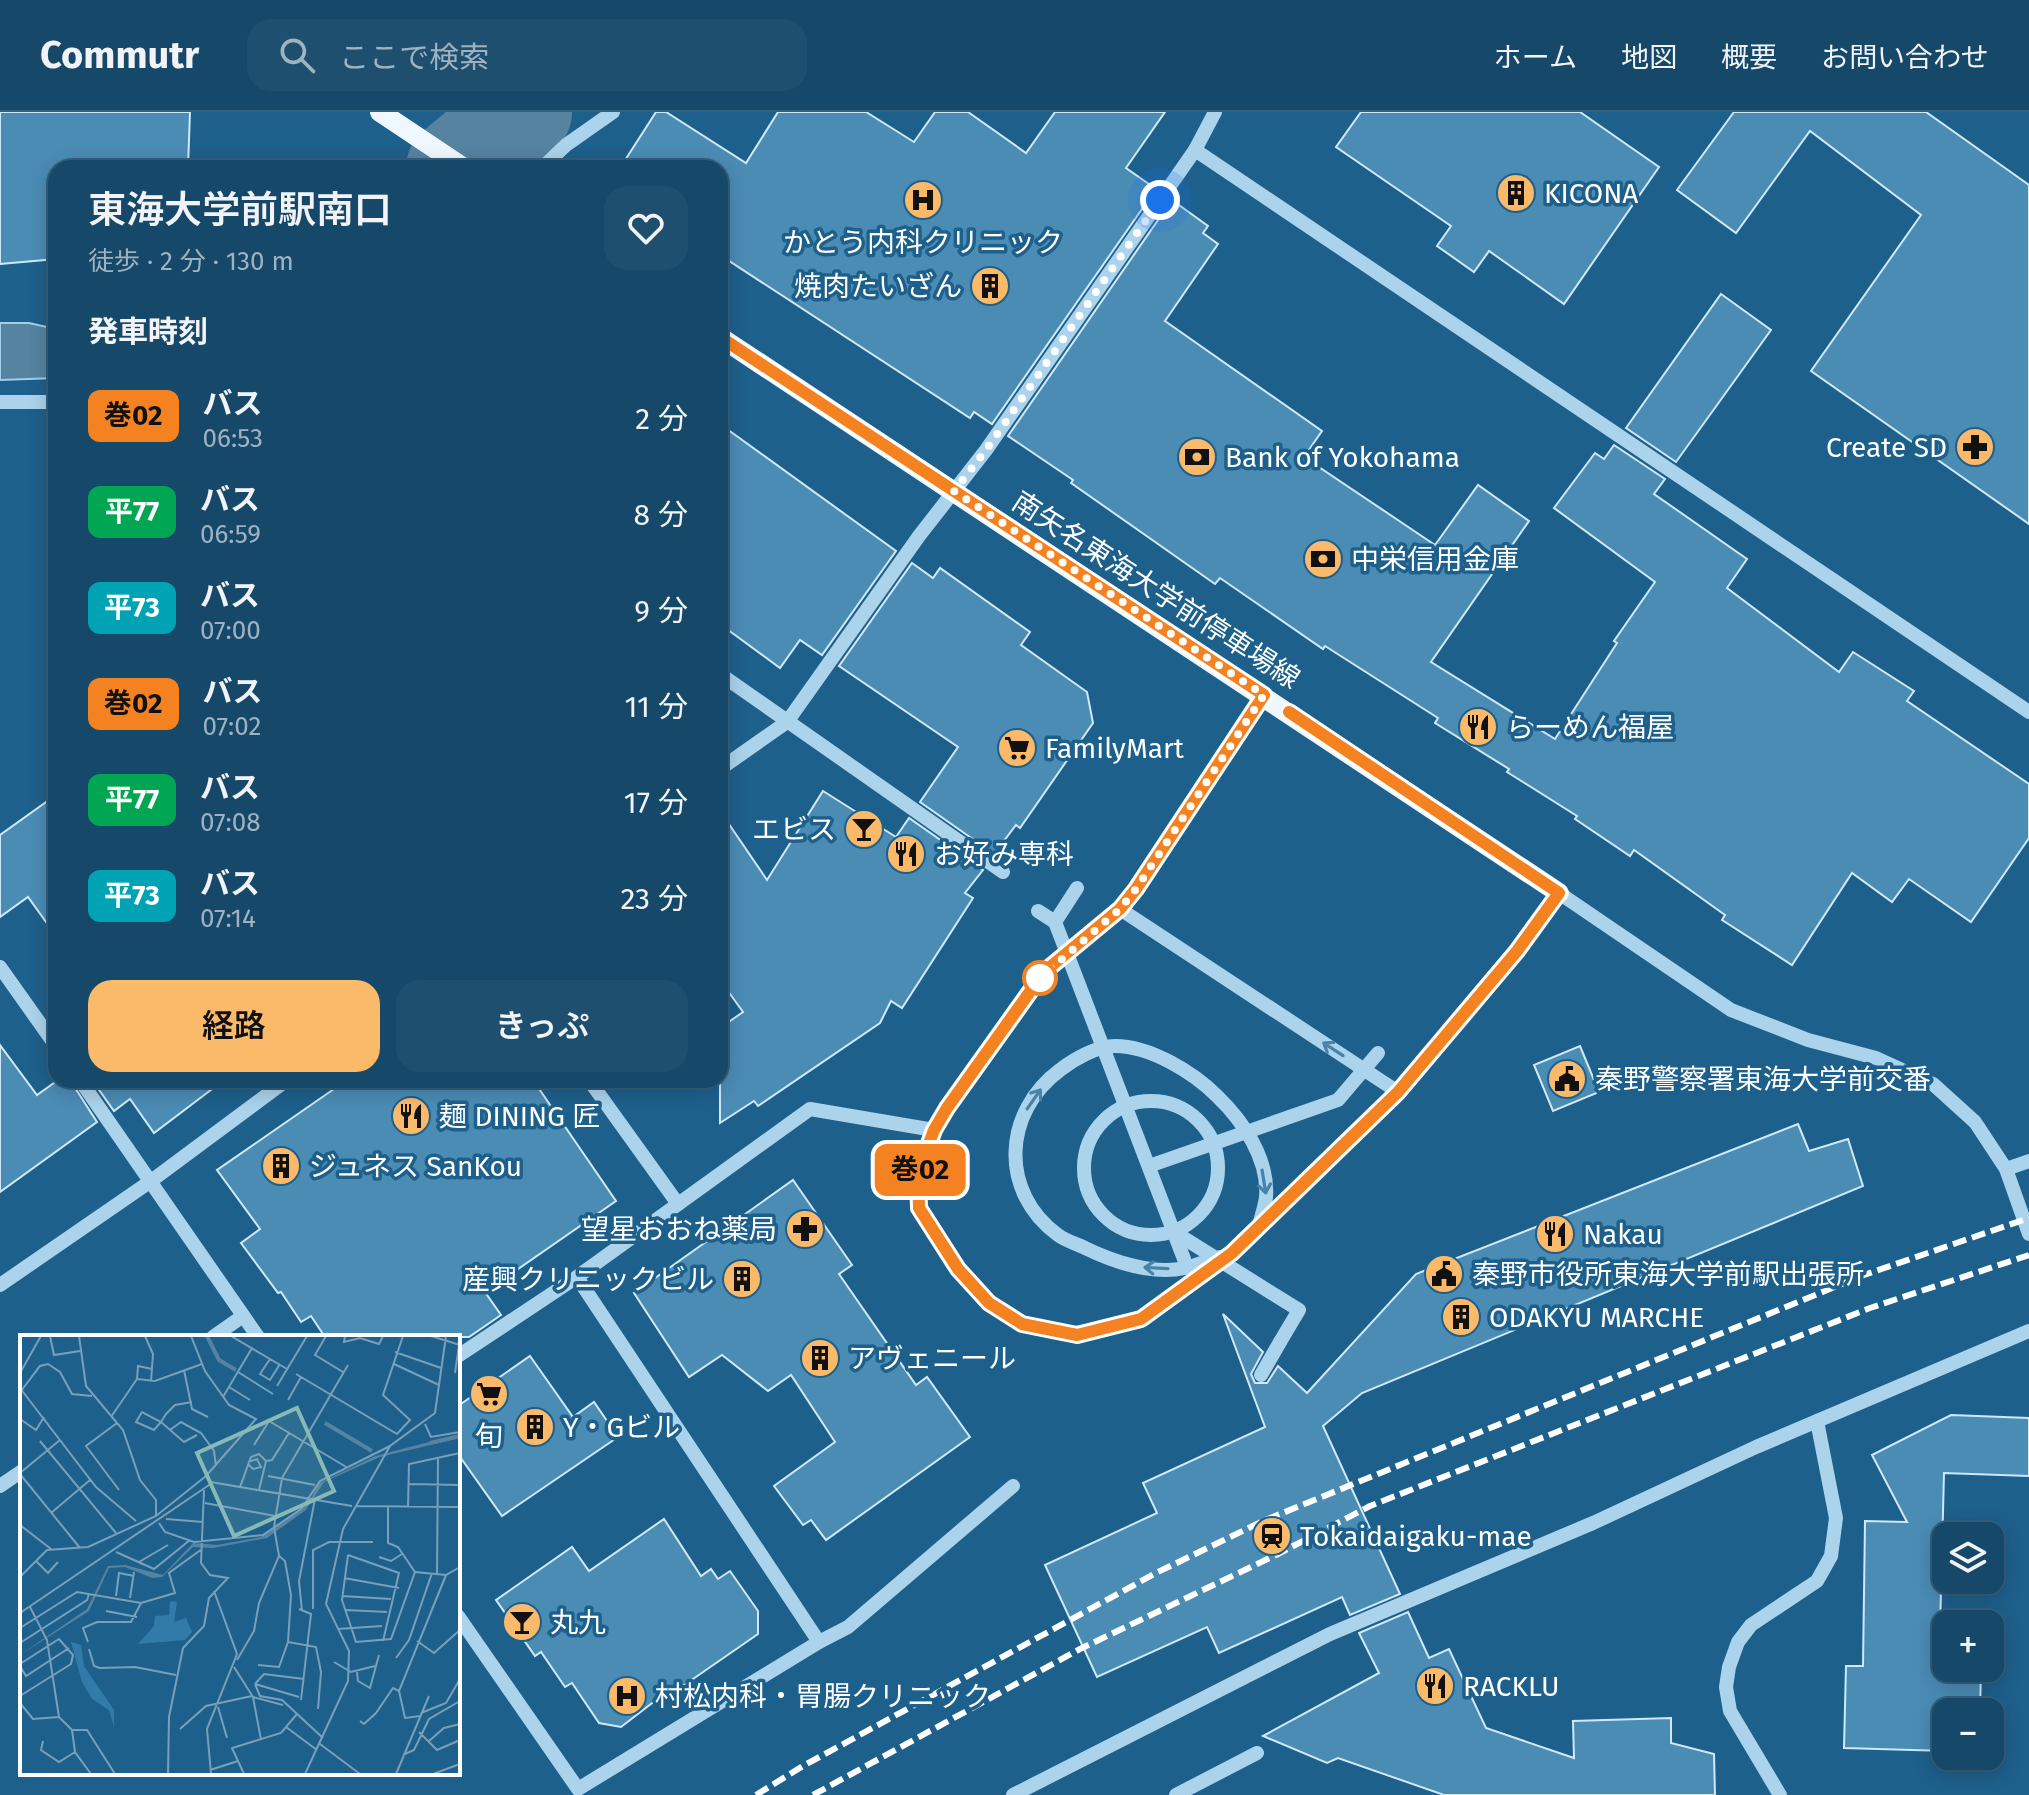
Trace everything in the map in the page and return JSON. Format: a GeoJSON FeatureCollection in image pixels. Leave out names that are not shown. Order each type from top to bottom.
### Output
{"type":"FeatureCollection","features":[{"type":"Feature","properties":{"kind":"main road"},"geometry":{"type":"LineString","coordinates":[[393,115],[411,133],[452,160]]}},
{"type":"Feature","properties":{"kind":"main road","name":"南矢名東海大学前停車場線"},"geometry":{"type":"LineString","coordinates":[[728,342],[1559,893]]}},
{"type":"Feature","properties":{"kind":"street"},"geometry":{"type":"LineString","coordinates":[[550,160],[613,112]]}},
{"type":"Feature","properties":{"kind":"street"},"geometry":{"type":"LineString","coordinates":[[728,763],[787,722],[919,536],[986,450],[1195,150],[1215,112]]}},
{"type":"Feature","properties":{"kind":"street"},"geometry":{"type":"LineString","coordinates":[[1195,150],[2029,712]]}},
{"type":"Feature","properties":{"kind":"street"},"geometry":{"type":"LineString","coordinates":[[0,402],[48,402]]}},
{"type":"Feature","properties":{"kind":"street"},"geometry":{"type":"LineString","coordinates":[[728,680],[1003,872]]}},
{"type":"Feature","properties":{"kind":"street"},"geometry":{"type":"LineString","coordinates":[[1264,695],[1136,889],[1120,909],[1044,972],[934,1130],[918,1173],[919,1208],[958,1269],[989,1303],[1022,1324],[1077,1335],[1141,1319],[1232,1253],[1398,1092],[1517,951],[1559,893],[1731,1010],[1808,1040],[1876,1058],[1933,1084],[1975,1122],[2006,1169],[2029,1234]]}},
{"type":"Feature","properties":{"kind":"street"},"geometry":{"type":"LineString","coordinates":[[1055,922],[1077,888]]}},
{"type":"Feature","properties":{"kind":"street"},"geometry":{"type":"LineString","coordinates":[[1120,909],[1398,1092]]}},
{"type":"Feature","properties":{"kind":"street"},"geometry":{"type":"LineString","coordinates":[[1038,911],[1055,922],[1184,1259]]}},
{"type":"Feature","properties":{"kind":"street"},"geometry":{"type":"LineString","coordinates":[[0,967],[48,1035]]}},
{"type":"Feature","properties":{"kind":"street"},"geometry":{"type":"LineString","coordinates":[[1232,1253],[1182,1269],[1148,1268],[1106,1258],[1058,1235],[1029,1205],[1015,1171],[1016,1133],[1028,1104],[1051,1076],[1074,1059],[1113,1046],[1147,1052],[1178,1067],[1215,1094],[1241,1122],[1260,1157],[1266,1196],[1258,1228]]}},
{"type":"Feature","properties":{"kind":"street"},"geometry":{"type":"LineString","coordinates":[[1149,1166],[1338,1100],[1378,1053]]}},
{"type":"Feature","properties":{"kind":"street"},"geometry":{"type":"LineString","coordinates":[[86,1088],[257,1335]]}},
{"type":"Feature","properties":{"kind":"street"},"geometry":{"type":"LineString","coordinates":[[0,1285],[151,1181],[276,1088]]}},
{"type":"Feature","properties":{"kind":"street"},"geometry":{"type":"LineString","coordinates":[[595,1088],[678,1204]]}},
{"type":"Feature","properties":{"kind":"street"},"geometry":{"type":"LineString","coordinates":[[1149,1101],[1170,1103],[1204,1126],[1214,1143],[1218,1166],[1216,1188],[1206,1207],[1191,1222],[1173,1232],[1152,1235],[1130,1233],[1096,1209],[1087,1190],[1083,1169],[1086,1149],[1095,1129],[1125,1106],[1149,1101]]}},
{"type":"Feature","properties":{"kind":"street"},"geometry":{"type":"LineString","coordinates":[[460,1355],[577,1277],[810,1109],[934,1130]]}},
{"type":"Feature","properties":{"kind":"street"},"geometry":{"type":"LineString","coordinates":[[2006,1169],[2029,1161]]}},
{"type":"Feature","properties":{"kind":"street"},"geometry":{"type":"LineString","coordinates":[[1173,1232],[1299,1310],[1261,1375]]}},
{"type":"Feature","properties":{"kind":"street"},"geometry":{"type":"LineString","coordinates":[[577,1277],[819,1642]]}},
{"type":"Feature","properties":{"kind":"street"},"geometry":{"type":"LineString","coordinates":[[216,1335],[243,1316]]}},
{"type":"Feature","properties":{"kind":"street"},"geometry":{"type":"LineString","coordinates":[[1013,1795],[1330,1634],[1593,1523],[1817,1421],[2029,1331]]}},
{"type":"Feature","properties":{"kind":"street"},"geometry":{"type":"LineString","coordinates":[[1780,1795],[1730,1711],[1726,1687],[1738,1642],[1751,1625],[1817,1581],[1831,1556],[1836,1518],[1817,1421]]}},
{"type":"Feature","properties":{"kind":"street"},"geometry":{"type":"LineString","coordinates":[[0,1486],[20,1472]]}},
{"type":"Feature","properties":{"kind":"street"},"geometry":{"type":"LineString","coordinates":[[460,1619],[578,1789],[848,1627],[1013,1486]]}},
{"type":"Feature","properties":{"kind":"street"},"geometry":{"type":"LineString","coordinates":[[1176,1795],[1257,1753]]}},
{"type":"Feature","properties":{"kind":"water"},"geometry":{"type":"Polygon","coordinates":[[[0,323],[29,323],[48,327],[48,378],[0,380],[0,323]]]}},
{"type":"Feature","properties":{"kind":"pier"},"geometry":{"type":"Polygon","coordinates":[[[455,112],[507,113],[461,160],[403,160],[455,112]]]}},
{"type":"Feature","properties":{"kind":"building"},"geometry":{"type":"Polygon","coordinates":[[[0,112],[190,112],[188,160],[48,160],[48,260],[0,264],[0,112]]]}},
{"type":"Feature","properties":{"kind":"building"},"geometry":{"type":"Polygon","coordinates":[[[656,112],[666,112],[746,163],[778,112],[866,112],[914,142],[935,112],[968,112],[1026,153],[1055,112],[1165,112],[1126,168],[1156,189],[992,424],[974,412],[970,418],[728,260],[728,160],[625,160],[656,112]]]}},
{"type":"Feature","properties":{"kind":"building","name":"KICONA"},"geometry":{"type":"Polygon","coordinates":[[[1361,112],[1580,112],[1659,167],[1564,304],[1489,251],[1474,272],[1437,246],[1451,226],[1336,147],[1361,112]]]}},
{"type":"Feature","properties":{"kind":"building"},"geometry":{"type":"Polygon","coordinates":[[[1734,112],[1926,112],[2029,185],[2029,524],[1811,371],[1921,215],[1810,131],[1736,233],[1677,190],[1734,112]]]}},
{"type":"Feature","properties":{"kind":"building"},"geometry":{"type":"Polygon","coordinates":[[[1172,200],[1208,226],[1203,233],[1218,244],[1165,321],[1322,431],[1304,457],[1435,545],[1478,485],[1529,521],[1431,662],[1555,739],[1617,643],[1614,641],[1655,582],[1554,508],[1595,453],[1604,459],[1614,445],[1665,479],[1654,494],[1747,559],[1727,588],[1839,672],[1853,652],[1914,691],[1907,701],[2029,784],[2029,838],[1971,922],[1909,879],[1892,902],[1852,873],[1792,965],[1722,920],[1725,915],[1634,850],[1630,856],[1575,819],[1577,816],[1507,772],[1509,769],[1435,723],[1438,718],[1325,646],[1323,649],[1220,578],[1215,584],[1008,436],[1172,200]]]}},
{"type":"Feature","properties":{"kind":"building"},"geometry":{"type":"Polygon","coordinates":[[[1721,294],[1771,330],[1676,462],[1626,428],[1721,294]]]}},
{"type":"Feature","properties":{"kind":"building"},"geometry":{"type":"Polygon","coordinates":[[[728,430],[896,551],[822,655],[800,640],[780,668],[728,630],[728,430]]]}},
{"type":"Feature","properties":{"kind":"building"},"geometry":{"type":"Polygon","coordinates":[[[912,563],[933,578],[940,568],[1030,632],[1021,645],[1087,692],[1093,723],[1020,828],[1016,825],[994,854],[920,802],[958,747],[839,666],[912,563]]]}},
{"type":"Feature","properties":{"kind":"building"},"geometry":{"type":"Polygon","coordinates":[[[823,791],[896,837],[909,818],[983,870],[965,893],[973,898],[902,1008],[891,1001],[880,1023],[758,1106],[754,1101],[720,1123],[720,1088],[728,1088],[728,1022],[743,1012],[728,991],[728,823],[767,880],[823,791]]]}},
{"type":"Feature","properties":{"kind":"building"},"geometry":{"type":"Polygon","coordinates":[[[48,801],[48,925],[28,897],[0,917],[0,835],[48,801]]]}},
{"type":"Feature","properties":{"kind":"building"},"geometry":{"type":"Polygon","coordinates":[[[0,1045],[37,1095],[48,1087],[75,1088],[97,1122],[0,1192],[0,1045]]]}},
{"type":"Feature","properties":{"kind":"building","name":"秦野警察署東海大学前交番"},"geometry":{"type":"Polygon","coordinates":[[[1580,1046],[1599,1092],[1553,1111],[1534,1065],[1580,1046]]]}},
{"type":"Feature","properties":{"kind":"building"},"geometry":{"type":"Polygon","coordinates":[[[98,1088],[213,1088],[154,1133],[130,1099],[114,1111],[98,1088]]]}},
{"type":"Feature","properties":{"kind":"building"},"geometry":{"type":"Polygon","coordinates":[[[335,1088],[538,1088],[616,1201],[485,1292],[501,1315],[469,1337],[324,1335],[311,1316],[301,1322],[241,1243],[260,1229],[217,1170],[335,1088]]]}},
{"type":"Feature","properties":{"kind":"building"},"geometry":{"type":"Polygon","coordinates":[[[1798,1124],[1809,1151],[1848,1139],[1863,1186],[1362,1393],[1323,1426],[1400,1594],[1350,1615],[1342,1597],[1219,1653],[1207,1627],[1097,1677],[1045,1565],[1157,1513],[1143,1483],[1265,1427],[1223,1314],[1263,1352],[1251,1374],[1255,1383],[1267,1383],[1278,1366],[1307,1393],[1416,1274],[1798,1124]]]}},
{"type":"Feature","properties":{"kind":"building"},"geometry":{"type":"Polygon","coordinates":[[[793,1180],[852,1265],[839,1274],[916,1385],[927,1377],[970,1437],[826,1540],[811,1520],[803,1525],[774,1486],[835,1442],[791,1375],[768,1391],[722,1355],[689,1377],[634,1293],[793,1180]]]}},
{"type":"Feature","properties":{"kind":"building","name":"Y・Gビル"},"geometry":{"type":"Polygon","coordinates":[[[530,1356],[573,1417],[594,1402],[618,1437],[502,1516],[460,1457],[460,1405],[530,1356]]]}},
{"type":"Feature","properties":{"kind":"building"},"geometry":{"type":"Polygon","coordinates":[[[1951,1415],[2029,1418],[2029,1476],[1944,1473],[1943,1522],[1932,1522],[1932,1594],[1941,1594],[1941,1610],[1932,1610],[1932,1682],[1981,1682],[1980,1698],[1932,1698],[1932,1751],[1844,1748],[1846,1666],[1863,1666],[1865,1521],[1907,1522],[1872,1455],[1951,1415]]]}},
{"type":"Feature","properties":{"kind":"building"},"geometry":{"type":"Polygon","coordinates":[[[664,1519],[701,1576],[711,1569],[718,1579],[730,1571],[758,1611],[758,1634],[680,1688],[677,1684],[621,1727],[599,1723],[572,1683],[565,1687],[541,1652],[535,1656],[496,1600],[572,1547],[589,1571],[664,1519]]]}},
{"type":"Feature","properties":{"kind":"building"},"geometry":{"type":"Polygon","coordinates":[[[1408,1612],[1429,1658],[1449,1649],[1486,1728],[1574,1758],[1573,1721],[1671,1718],[1671,1743],[1714,1754],[1715,1795],[1444,1795],[1338,1758],[1327,1763],[1263,1736],[1379,1673],[1359,1633],[1408,1612]]]}},
{"type":"Feature","properties":{"kind":"waterway"},"geometry":{"type":"LineString","coordinates":[[465,160],[523,112]]}},
{"type":"Feature","properties":{"kind":"railway"},"geometry":{"type":"LineString","coordinates":[[756,1795],[803,1766],[1156,1573],[1263,1521],[1864,1275],[2029,1218]]}},
{"type":"Feature","properties":{"kind":"railway"},"geometry":{"type":"LineString","coordinates":[[813,1795],[1080,1649],[1370,1506],[1870,1308],[2029,1255]]}},
{"type":"Feature","properties":{"kind":"bus line","name":"巻02"},"geometry":{"type":"LineString","coordinates":[[728,342],[1264,695],[1136,889],[1120,909],[1044,972],[934,1130],[918,1173],[919,1208],[958,1269],[989,1303],[1022,1324],[1077,1335],[1141,1319],[1232,1253],[1398,1092],[1517,951],[1559,893],[1289,712]]}},
{"type":"Feature","properties":{"kind":"place","name":"KICONA"},"geometry":{"type":"Point","coordinates":[1516,193]}},
{"type":"Feature","properties":{"kind":"place","name":"かとう内科クリニック"},"geometry":{"type":"Point","coordinates":[923,200]}},
{"type":"Feature","properties":{"kind":"place","name":"焼肉たいざん"},"geometry":{"type":"Point","coordinates":[990,286]}},
{"type":"Feature","properties":{"kind":"place","name":"Create SD"},"geometry":{"type":"Point","coordinates":[1975,447]}},
{"type":"Feature","properties":{"kind":"place","name":"Bank of Yokohama"},"geometry":{"type":"Point","coordinates":[1197,457]}},
{"type":"Feature","properties":{"kind":"place","name":"中栄信用金庫"},"geometry":{"type":"Point","coordinates":[1323,559]}},
{"type":"Feature","properties":{"kind":"place","name":"らーめん福屋"},"geometry":{"type":"Point","coordinates":[1478,727]}},
{"type":"Feature","properties":{"kind":"place","name":"FamilyMart"},"geometry":{"type":"Point","coordinates":[1017,748]}},
{"type":"Feature","properties":{"kind":"place","name":"エビス"},"geometry":{"type":"Point","coordinates":[864,829]}},
{"type":"Feature","properties":{"kind":"place","name":"お好み専科"},"geometry":{"type":"Point","coordinates":[906,854]}},
{"type":"Feature","properties":{"kind":"place","name":"秦野警察署東海大学前交番"},"geometry":{"type":"Point","coordinates":[1567,1079]}},
{"type":"Feature","properties":{"kind":"place","name":"麺 DINING 匠"},"geometry":{"type":"Point","coordinates":[411,1116]}},
{"type":"Feature","properties":{"kind":"place","name":"ジュネス SanKou"},"geometry":{"type":"Point","coordinates":[281,1166]}},
{"type":"Feature","properties":{"kind":"place","name":"望星おおね薬局"},"geometry":{"type":"Point","coordinates":[805,1229]}},
{"type":"Feature","properties":{"kind":"place","name":"Nakau"},"geometry":{"type":"Point","coordinates":[1555,1234]}},
{"type":"Feature","properties":{"kind":"place","name":"秦野市役所東海大学前駅出張所"},"geometry":{"type":"Point","coordinates":[1444,1274]}},
{"type":"Feature","properties":{"kind":"place","name":"産興クリニックビル"},"geometry":{"type":"Point","coordinates":[742,1279]}},
{"type":"Feature","properties":{"kind":"place","name":"ODAKYU MARCHE"},"geometry":{"type":"Point","coordinates":[1461,1317]}},
{"type":"Feature","properties":{"kind":"place","name":"アヴェニール"},"geometry":{"type":"Point","coordinates":[820,1358]}},
{"type":"Feature","properties":{"kind":"place","name":"旬"},"geometry":{"type":"Point","coordinates":[489,1394]}},
{"type":"Feature","properties":{"kind":"place","name":"Y・Gビル"},"geometry":{"type":"Point","coordinates":[535,1427]}},
{"type":"Feature","properties":{"kind":"place","name":"Tokaidaigaku-mae"},"geometry":{"type":"Point","coordinates":[1272,1536]}},
{"type":"Feature","properties":{"kind":"place","name":"丸九"},"geometry":{"type":"Point","coordinates":[522,1622]}},
{"type":"Feature","properties":{"kind":"place","name":"RACKLU"},"geometry":{"type":"Point","coordinates":[1435,1686]}},
{"type":"Feature","properties":{"kind":"place","name":"村松内科・胃腸クリニック"},"geometry":{"type":"Point","coordinates":[627,1696]}},
{"type":"Feature","properties":{"kind":"route"},"geometry":{"type":"LineString","coordinates":[[1040,978],[1120,909],[1136,889],[1264,695],[954,491],[986,450],[1160,200]]}}]}
